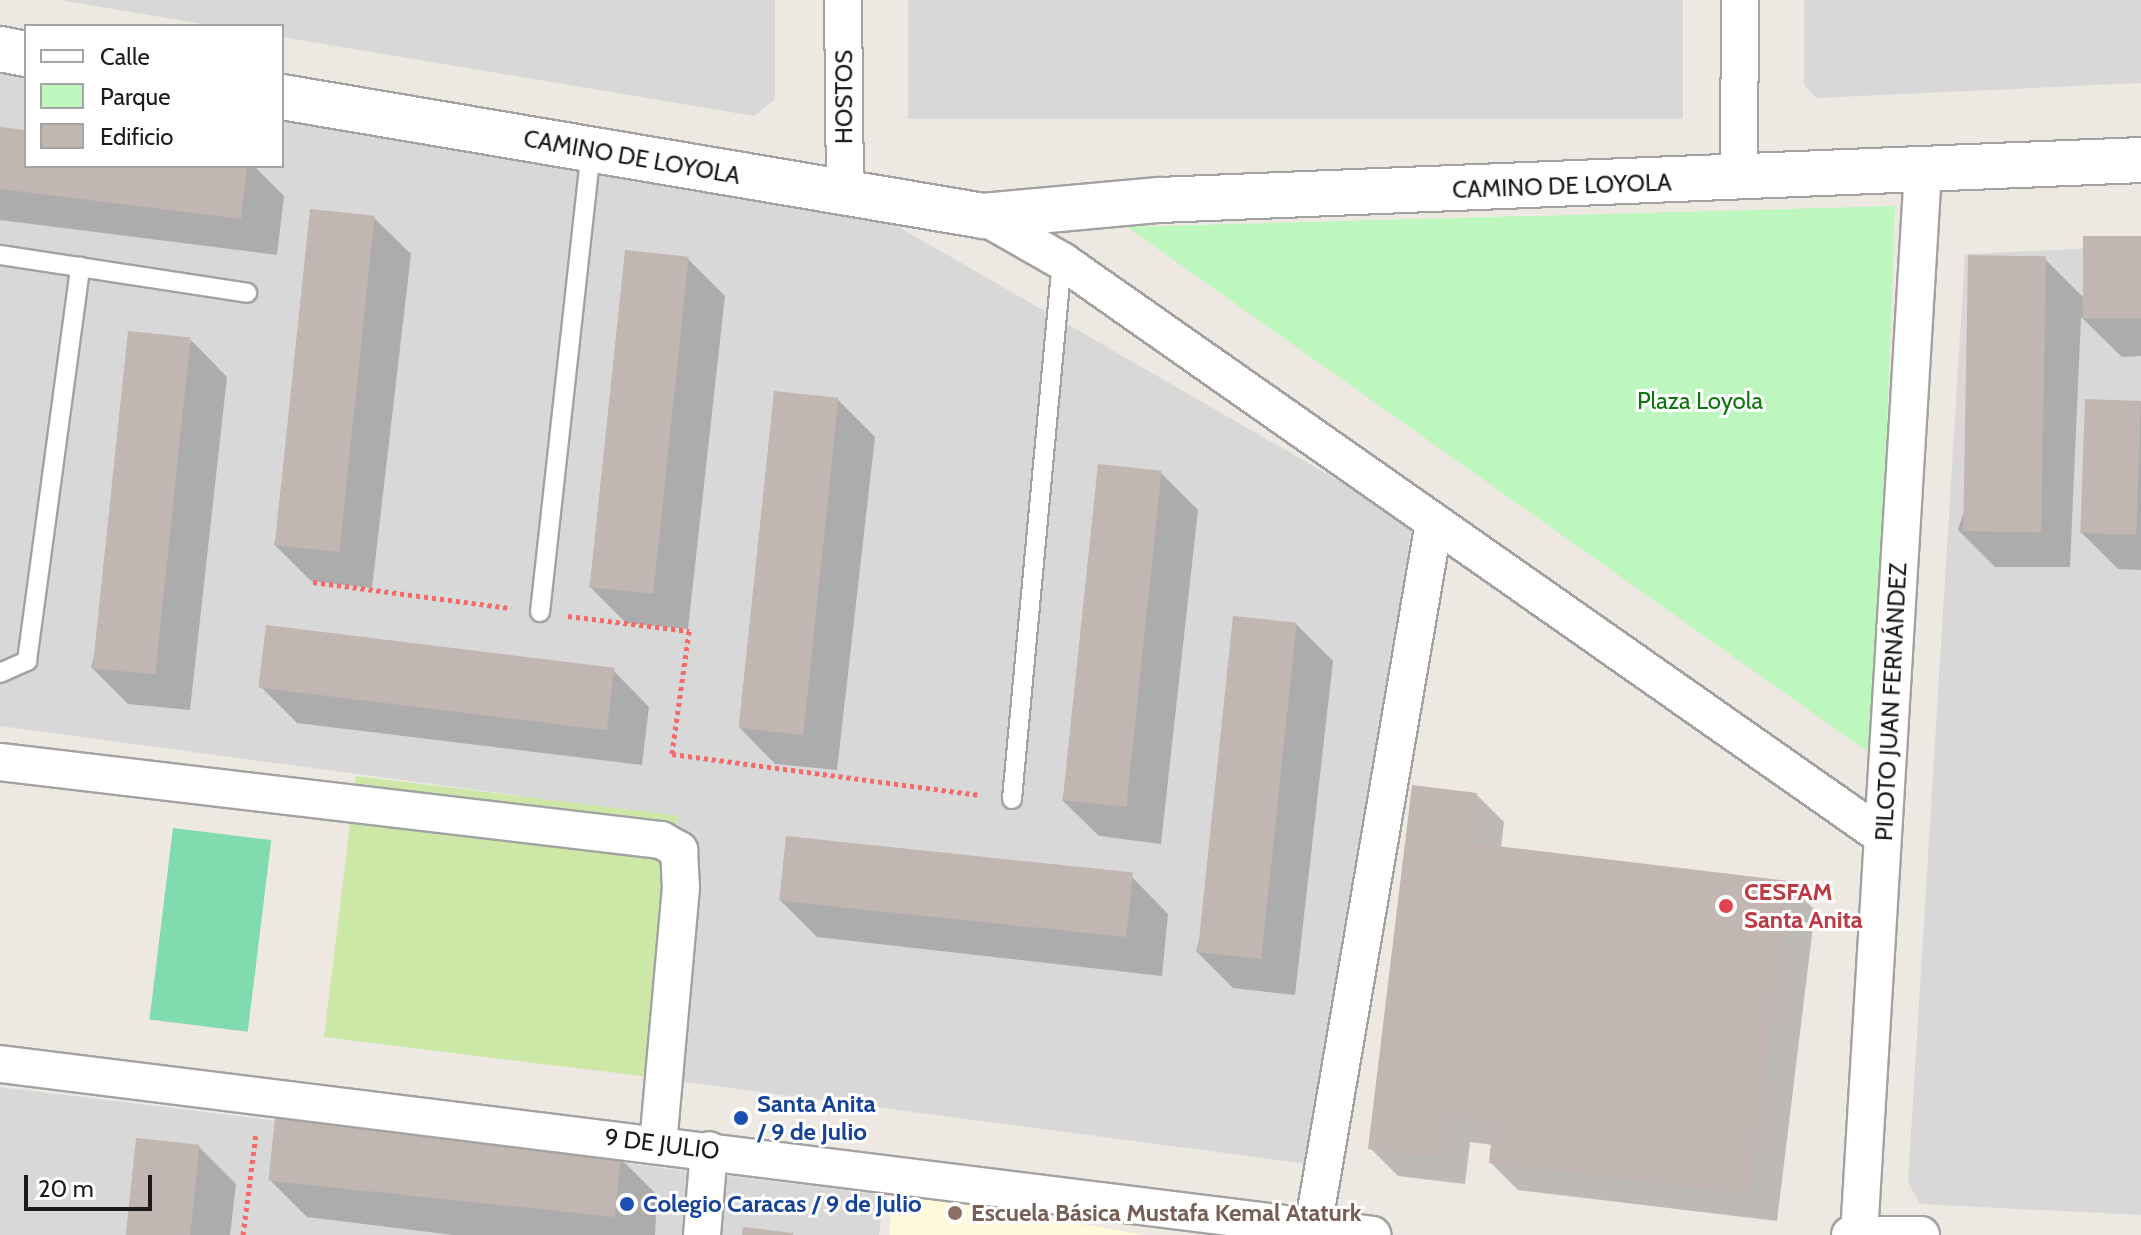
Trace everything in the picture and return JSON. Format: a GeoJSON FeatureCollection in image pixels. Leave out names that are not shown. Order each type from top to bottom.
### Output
{"type":"FeatureCollection","features":[{"type":"Feature","properties":{"kind":"street","name":"HOSTOS"},"geometry":{"type":"LineString","coordinates":[[843,0],[845,193]]}},
{"type":"Feature","properties":{"kind":"street"},"geometry":{"type":"LineString","coordinates":[[1739,180],[1740,0]]}},
{"type":"Feature","properties":{"kind":"street"},"geometry":{"type":"LineString","coordinates":[[0,49],[24,54]]}},
{"type":"Feature","properties":{"kind":"street","name":"CAMINO DE LOYOLA"},"geometry":{"type":"LineString","coordinates":[[284,97],[983,216],[1159,200],[1739,180],[2141,160]]}},
{"type":"Feature","properties":{"kind":"street","name":"PILOTO JUAN FERNÁNDEZ"},"geometry":{"type":"LineString","coordinates":[[1856,1234],[1923,170]]}},
{"type":"Feature","properties":{"kind":"street","name":"CAMINO DE LOYOLA"},"geometry":{"type":"LineString","coordinates":[[983,216],[1062,261],[1882,836]]}},
{"type":"Feature","properties":{"kind":"street"},"geometry":{"type":"LineString","coordinates":[[1313,1228],[1434,522]]}},
{"type":"Feature","properties":{"kind":"street"},"geometry":{"type":"LineString","coordinates":[[0,762],[661,840],[679,850],[681,887],[658,1143]]}},
{"type":"Feature","properties":{"kind":"street","name":"9 DE JULIO"},"geometry":{"type":"LineString","coordinates":[[0,1064],[658,1143],[1372,1235]]}},
{"type":"Feature","properties":{"kind":"street"},"geometry":{"type":"LineString","coordinates":[[702,1235],[709,1150]]}},
{"type":"Feature","properties":{"kind":"street"},"geometry":{"type":"LineString","coordinates":[[1856,1234],[1921,1235]]}},
{"type":"Feature","properties":{"kind":"lane"},"geometry":{"type":"LineString","coordinates":[[540,612],[591,150]]}},
{"type":"Feature","properties":{"kind":"lane"},"geometry":{"type":"LineString","coordinates":[[0,255],[247,293]]}},
{"type":"Feature","properties":{"kind":"lane"},"geometry":{"type":"LineString","coordinates":[[1012,799],[1062,261]]}},
{"type":"Feature","properties":{"kind":"lane"},"geometry":{"type":"LineString","coordinates":[[0,673],[27,661],[80,267]]}},
{"type":"Feature","properties":{"kind":"path"},"geometry":{"type":"LineString","coordinates":[[313,582],[689,631],[672,754],[1012,799]]}},
{"type":"Feature","properties":{"kind":"path"},"geometry":{"type":"LineString","coordinates":[[243,1235],[261,1095]]}},
{"type":"Feature","properties":{"kind":"shaded area"},"geometry":{"type":"Polygon","coordinates":[[[59,0],[775,0],[775,99],[754,116],[284,37],[284,24],[202,24],[59,0]]]}},
{"type":"Feature","properties":{"kind":"shaded area"},"geometry":{"type":"Polygon","coordinates":[[[908,0],[1683,0],[1683,119],[908,119],[908,0]]]}},
{"type":"Feature","properties":{"kind":"shaded area"},"geometry":{"type":"Polygon","coordinates":[[[1804,0],[2141,0],[2141,83],[1816,98],[1804,85],[1804,0]]]}},
{"type":"Feature","properties":{"kind":"shaded area"},"geometry":{"type":"Polygon","coordinates":[[[0,69],[24,73],[24,168],[284,168],[284,118],[892,223],[1412,523],[1323,1166],[647,1077],[677,817],[0,726],[0,69]]]}},
{"type":"Feature","properties":{"kind":"shaded area"},"geometry":{"type":"Polygon","coordinates":[[[2141,246],[2141,1215],[1920,1204],[1908,1182],[1965,254],[2141,246]]]}},
{"type":"Feature","properties":{"kind":"shaded area"},"geometry":{"type":"Polygon","coordinates":[[[0,1087],[884,1195],[879,1235],[0,1235],[0,1087]]]}},
{"type":"Feature","properties":{"kind":"shaded area","name":"Escuela Básica Mustafa Kemal Ataturk"},"geometry":{"type":"Polygon","coordinates":[[[894,1191],[1144,1235],[889,1235],[894,1191]]]}},
{"type":"Feature","properties":{"kind":"green space","name":"Plaza Loyola"},"geometry":{"type":"Polygon","coordinates":[[[1895,206],[1875,757],[1127,227],[1895,206]]]}},
{"type":"Feature","properties":{"kind":"green space"},"geometry":{"type":"Polygon","coordinates":[[[356,776],[678,815],[646,1077],[324,1037],[356,776]]]}},
{"type":"Feature","properties":{"kind":"green space"},"geometry":{"type":"Polygon","coordinates":[[[173,828],[271,840],[248,1032],[149,1020],[173,828]]]}},
{"type":"Feature","properties":{"kind":"building"},"geometry":{"type":"Polygon","coordinates":[[[0,127],[24,130],[24,168],[247,168],[241,219],[0,189],[0,127]]]}},
{"type":"Feature","properties":{"kind":"building"},"geometry":{"type":"Polygon","coordinates":[[[310,209],[375,216],[339,552],[275,545],[310,209]]]}},
{"type":"Feature","properties":{"kind":"building"},"geometry":{"type":"Polygon","coordinates":[[[2083,236],[2141,236],[2141,318],[2083,318],[2083,236]]]}},
{"type":"Feature","properties":{"kind":"building"},"geometry":{"type":"Polygon","coordinates":[[[625,250],[689,257],[653,594],[590,587],[625,250]]]}},
{"type":"Feature","properties":{"kind":"building"},"geometry":{"type":"Polygon","coordinates":[[[1968,255],[2046,256],[2041,532],[1963,531],[1968,255]]]}},
{"type":"Feature","properties":{"kind":"building"},"geometry":{"type":"Polygon","coordinates":[[[128,331],[191,338],[155,675],[93,668],[128,331]]]}},
{"type":"Feature","properties":{"kind":"building"},"geometry":{"type":"Polygon","coordinates":[[[774,391],[839,398],[803,735],[739,728],[774,391]]]}},
{"type":"Feature","properties":{"kind":"building"},"geometry":{"type":"Polygon","coordinates":[[[2085,399],[2141,401],[2136,535],[2080,533],[2085,399]]]}},
{"type":"Feature","properties":{"kind":"building"},"geometry":{"type":"Polygon","coordinates":[[[1098,464],[1162,471],[1126,807],[1063,800],[1098,464]]]}},
{"type":"Feature","properties":{"kind":"building"},"geometry":{"type":"Polygon","coordinates":[[[1233,616],[1297,623],[1261,959],[1198,952],[1233,616]]]}},
{"type":"Feature","properties":{"kind":"building"},"geometry":{"type":"Polygon","coordinates":[[[266,625],[614,668],[607,730],[258,688],[266,625]]]}},
{"type":"Feature","properties":{"kind":"building"},"geometry":{"type":"Polygon","coordinates":[[[1412,785],[1477,793],[1471,843],[1788,881],[1750,1194],[1489,1163],[1493,1122],[1443,1116],[1438,1157],[1368,1149],[1412,785]]]}},
{"type":"Feature","properties":{"kind":"building"},"geometry":{"type":"Polygon","coordinates":[[[786,836],[1133,872],[1126,937],[779,901],[786,836]]]}},
{"type":"Feature","properties":{"kind":"building"},"geometry":{"type":"Polygon","coordinates":[[[275,1118],[621,1154],[615,1217],[268,1181],[275,1118]]]}},
{"type":"Feature","properties":{"kind":"building"},"geometry":{"type":"Polygon","coordinates":[[[136,1138],[200,1145],[190,1235],[126,1235],[136,1138]]]}},
{"type":"Feature","properties":{"kind":"building"},"geometry":{"type":"Polygon","coordinates":[[[743,1227],[793,1233],[793,1235],[742,1235],[743,1227]]]}},
{"type":"Feature","properties":{"kind":"place","name":"CESFAM Santa Anita"},"geometry":{"type":"Point","coordinates":[1726,906]}},
{"type":"Feature","properties":{"kind":"place","name":"Santa Anita / 9 de Julio"},"geometry":{"type":"Point","coordinates":[741,1118]}},
{"type":"Feature","properties":{"kind":"place","name":"Colegio Caracas / 9 de Julio"},"geometry":{"type":"Point","coordinates":[627,1204]}},
{"type":"Feature","properties":{"kind":"place","name":"Escuela Básica Mustafa Kemal Ataturk"},"geometry":{"type":"Point","coordinates":[955,1213]}}]}
